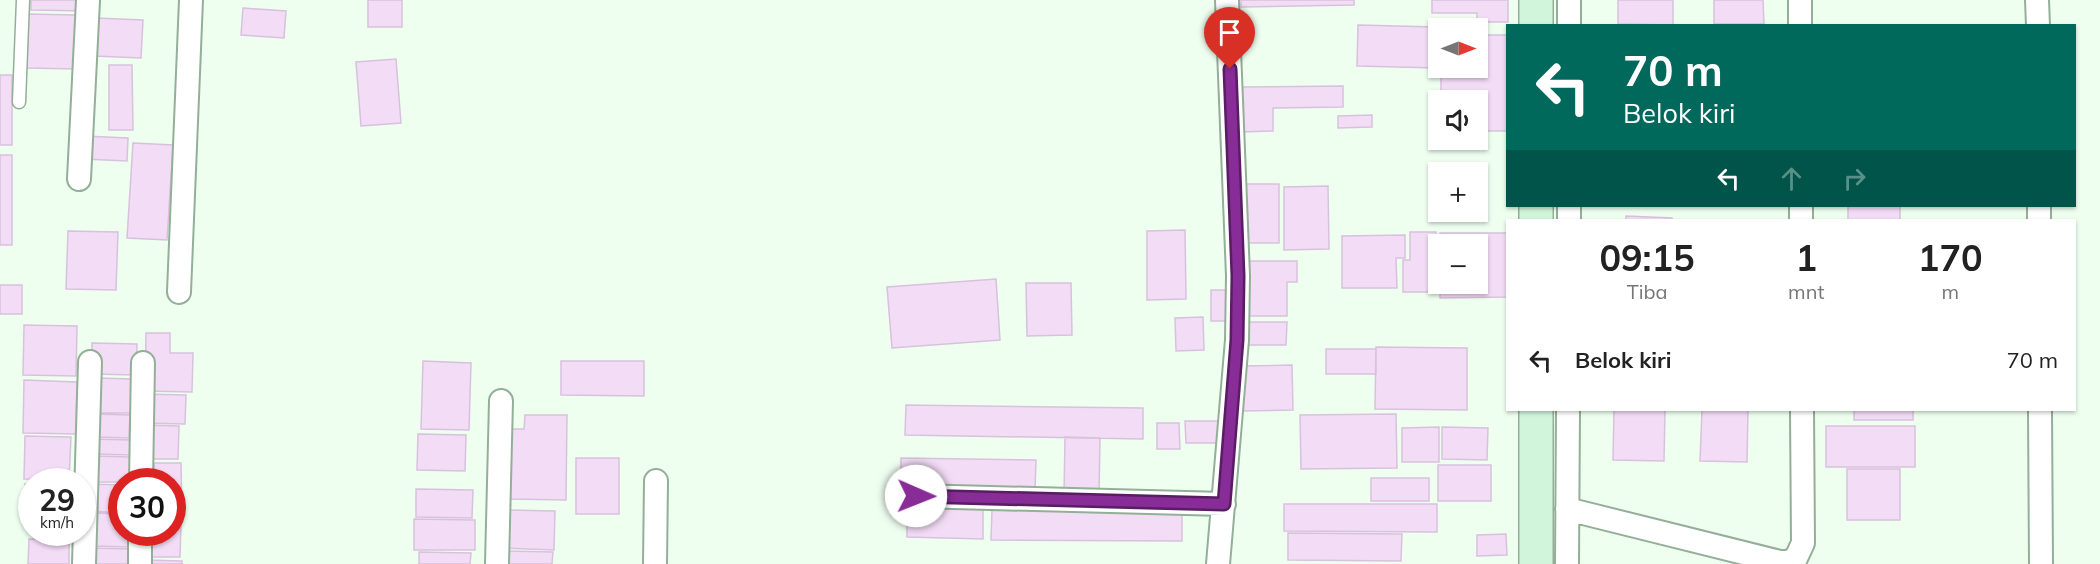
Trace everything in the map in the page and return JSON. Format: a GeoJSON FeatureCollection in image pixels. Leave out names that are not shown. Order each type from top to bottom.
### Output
{"type":"FeatureCollection","features":[{"type":"Feature","properties":{"kind":"main road"},"geometry":{"type":"LineString","coordinates":[[1536,0],[1536,24]]}},
{"type":"Feature","properties":{"kind":"main road"},"geometry":{"type":"LineString","coordinates":[[1536,411],[1536,564]]}},
{"type":"Feature","properties":{"kind":"street"},"geometry":{"type":"LineString","coordinates":[[79,179],[88,0]]}},
{"type":"Feature","properties":{"kind":"street"},"geometry":{"type":"LineString","coordinates":[[179,292],[191,0]]}},
{"type":"Feature","properties":{"kind":"street"},"geometry":{"type":"LineString","coordinates":[[1218,564],[1237,340],[1238,276],[1227,0]]}},
{"type":"Feature","properties":{"kind":"street"},"geometry":{"type":"LineString","coordinates":[[1569,0],[1569,24]]}},
{"type":"Feature","properties":{"kind":"street"},"geometry":{"type":"LineString","coordinates":[[1800,0],[1800,24]]}},
{"type":"Feature","properties":{"kind":"street"},"geometry":{"type":"LineString","coordinates":[[2037,0],[2038,24]]}},
{"type":"Feature","properties":{"kind":"street"},"geometry":{"type":"LineString","coordinates":[[84,564],[90,362]]}},
{"type":"Feature","properties":{"kind":"street"},"geometry":{"type":"LineString","coordinates":[[141,468],[142,363]]}},
{"type":"Feature","properties":{"kind":"street"},"geometry":{"type":"LineString","coordinates":[[497,564],[501,401]]}},
{"type":"Feature","properties":{"kind":"street"},"geometry":{"type":"LineString","coordinates":[[1567,564],[1568,411]]}},
{"type":"Feature","properties":{"kind":"street"},"geometry":{"type":"LineString","coordinates":[[1568,509],[1779,562],[1788,562],[1796,558],[1803,543],[1802,411]]}},
{"type":"Feature","properties":{"kind":"street"},"geometry":{"type":"LineString","coordinates":[[2040,411],[2041,564]]}},
{"type":"Feature","properties":{"kind":"street"},"geometry":{"type":"LineString","coordinates":[[655,564],[656,481]]}},
{"type":"Feature","properties":{"kind":"street"},"geometry":{"type":"LineString","coordinates":[[916,496],[1224,504]]}},
{"type":"Feature","properties":{"kind":"street"},"geometry":{"type":"LineString","coordinates":[[140,546],[140,564]]}},
{"type":"Feature","properties":{"kind":"lane"},"geometry":{"type":"LineString","coordinates":[[19,102],[23,0]]}},
{"type":"Feature","properties":{"kind":"building"},"geometry":{"type":"Polygon","coordinates":[[[31,0],[86,0],[86,11],[31,10],[31,0]]]}},
{"type":"Feature","properties":{"kind":"building"},"geometry":{"type":"Polygon","coordinates":[[[368,0],[402,0],[402,27],[368,27],[368,0]]]}},
{"type":"Feature","properties":{"kind":"building"},"geometry":{"type":"Polygon","coordinates":[[[1241,0],[1354,0],[1354,5],[1241,7],[1241,0]]]}},
{"type":"Feature","properties":{"kind":"building"},"geometry":{"type":"Polygon","coordinates":[[[1432,0],[1508,0],[1508,22],[1488,22],[1488,18],[1477,18],[1477,13],[1432,13],[1432,0]]]}},
{"type":"Feature","properties":{"kind":"building"},"geometry":{"type":"Polygon","coordinates":[[[1618,0],[1673,0],[1673,24],[1618,24],[1618,0]]]}},
{"type":"Feature","properties":{"kind":"building"},"geometry":{"type":"Polygon","coordinates":[[[1714,0],[1763,0],[1764,24],[1714,24],[1714,0]]]}},
{"type":"Feature","properties":{"kind":"building"},"geometry":{"type":"Polygon","coordinates":[[[243,8],[286,11],[284,38],[241,35],[243,8]]]}},
{"type":"Feature","properties":{"kind":"building"},"geometry":{"type":"Polygon","coordinates":[[[28,14],[76,15],[76,69],[27,68],[28,14]]]}},
{"type":"Feature","properties":{"kind":"building"},"geometry":{"type":"Polygon","coordinates":[[[96,18],[143,20],[141,58],[94,56],[96,18]]]}},
{"type":"Feature","properties":{"kind":"building"},"geometry":{"type":"Polygon","coordinates":[[[1358,25],[1428,27],[1428,68],[1357,66],[1358,25]]]}},
{"type":"Feature","properties":{"kind":"building"},"geometry":{"type":"Polygon","coordinates":[[[1488,35],[1506,35],[1506,131],[1488,131],[1488,90],[1441,90],[1441,78],[1488,78],[1488,35]]]}},
{"type":"Feature","properties":{"kind":"building"},"geometry":{"type":"Polygon","coordinates":[[[396,59],[401,123],[361,126],[356,62],[396,59]]]}},
{"type":"Feature","properties":{"kind":"building"},"geometry":{"type":"Polygon","coordinates":[[[109,65],[132,65],[133,130],[109,130],[109,65]]]}},
{"type":"Feature","properties":{"kind":"building"},"geometry":{"type":"Polygon","coordinates":[[[0,75],[12,75],[12,145],[0,145],[0,75]]]}},
{"type":"Feature","properties":{"kind":"building"},"geometry":{"type":"Polygon","coordinates":[[[1343,86],[1343,107],[1273,108],[1273,131],[1240,132],[1240,87],[1343,86]]]}},
{"type":"Feature","properties":{"kind":"building"},"geometry":{"type":"Polygon","coordinates":[[[1372,115],[1372,127],[1338,128],[1338,116],[1372,115]]]}},
{"type":"Feature","properties":{"kind":"building"},"geometry":{"type":"Polygon","coordinates":[[[84,136],[128,138],[127,161],[83,159],[84,136]]]}},
{"type":"Feature","properties":{"kind":"building"},"geometry":{"type":"Polygon","coordinates":[[[133,143],[173,145],[167,240],[127,238],[133,143]]]}},
{"type":"Feature","properties":{"kind":"building"},"geometry":{"type":"Polygon","coordinates":[[[0,155],[12,155],[12,245],[0,245],[0,155]]]}},
{"type":"Feature","properties":{"kind":"building"},"geometry":{"type":"Polygon","coordinates":[[[1243,184],[1279,184],[1279,243],[1243,243],[1243,184]]]}},
{"type":"Feature","properties":{"kind":"building"},"geometry":{"type":"Polygon","coordinates":[[[1328,186],[1329,249],[1284,250],[1284,187],[1328,186]]]}},
{"type":"Feature","properties":{"kind":"building"},"geometry":{"type":"Polygon","coordinates":[[[1848,207],[1900,207],[1900,219],[1848,219],[1848,207]]]}},
{"type":"Feature","properties":{"kind":"building"},"geometry":{"type":"Polygon","coordinates":[[[1626,216],[1672,218],[1672,219],[1626,219],[1626,216]]]}},
{"type":"Feature","properties":{"kind":"building"},"geometry":{"type":"Polygon","coordinates":[[[1185,230],[1186,299],[1147,300],[1147,231],[1185,230]]]}},
{"type":"Feature","properties":{"kind":"building"},"geometry":{"type":"Polygon","coordinates":[[[68,231],[118,232],[116,290],[66,289],[68,231]]]}},
{"type":"Feature","properties":{"kind":"building"},"geometry":{"type":"Polygon","coordinates":[[[1410,232],[1436,232],[1436,234],[1428,234],[1428,292],[1403,292],[1403,260],[1410,260],[1410,232]]]}},
{"type":"Feature","properties":{"kind":"building"},"geometry":{"type":"Polygon","coordinates":[[[1440,233],[1506,233],[1506,297],[1440,298],[1440,294],[1488,294],[1488,234],[1440,233]]]}},
{"type":"Feature","properties":{"kind":"building"},"geometry":{"type":"Polygon","coordinates":[[[1405,235],[1405,258],[1396,258],[1397,288],[1342,288],[1342,236],[1405,235]]]}},
{"type":"Feature","properties":{"kind":"building"},"geometry":{"type":"Polygon","coordinates":[[[1246,261],[1297,261],[1297,282],[1287,282],[1287,316],[1246,316],[1246,261]]]}},
{"type":"Feature","properties":{"kind":"building"},"geometry":{"type":"Polygon","coordinates":[[[996,279],[1000,340],[892,348],[887,287],[996,279]]]}},
{"type":"Feature","properties":{"kind":"building"},"geometry":{"type":"Polygon","coordinates":[[[1026,283],[1071,283],[1072,335],[1027,336],[1026,283]]]}},
{"type":"Feature","properties":{"kind":"building"},"geometry":{"type":"Polygon","coordinates":[[[0,285],[22,285],[22,314],[0,314],[0,285]]]}},
{"type":"Feature","properties":{"kind":"building"},"geometry":{"type":"Polygon","coordinates":[[[1211,290],[1231,290],[1231,321],[1211,321],[1211,290]]]}},
{"type":"Feature","properties":{"kind":"building"},"geometry":{"type":"Polygon","coordinates":[[[1203,317],[1204,350],[1176,351],[1175,318],[1203,317]]]}},
{"type":"Feature","properties":{"kind":"building"},"geometry":{"type":"Polygon","coordinates":[[[1241,322],[1287,322],[1286,345],[1241,345],[1241,322]]]}},
{"type":"Feature","properties":{"kind":"building"},"geometry":{"type":"Polygon","coordinates":[[[24,325],[77,326],[76,376],[23,375],[24,325]]]}},
{"type":"Feature","properties":{"kind":"building"},"geometry":{"type":"Polygon","coordinates":[[[146,333],[170,333],[170,353],[193,353],[192,392],[145,391],[146,333]]]}},
{"type":"Feature","properties":{"kind":"building"},"geometry":{"type":"Polygon","coordinates":[[[92,343],[137,344],[136,375],[92,374],[92,343]]]}},
{"type":"Feature","properties":{"kind":"building"},"geometry":{"type":"Polygon","coordinates":[[[1376,347],[1467,348],[1467,410],[1375,409],[1376,347]]]}},
{"type":"Feature","properties":{"kind":"building"},"geometry":{"type":"Polygon","coordinates":[[[1326,349],[1376,349],[1376,374],[1326,374],[1326,349]]]}},
{"type":"Feature","properties":{"kind":"building"},"geometry":{"type":"Polygon","coordinates":[[[423,361],[471,363],[469,430],[421,429],[423,361]]]}},
{"type":"Feature","properties":{"kind":"building"},"geometry":{"type":"Polygon","coordinates":[[[561,361],[644,361],[644,396],[561,395],[561,361]]]}},
{"type":"Feature","properties":{"kind":"building"},"geometry":{"type":"Polygon","coordinates":[[[1292,365],[1293,410],[1243,411],[1242,366],[1292,365]]]}},
{"type":"Feature","properties":{"kind":"building"},"geometry":{"type":"Polygon","coordinates":[[[98,378],[133,379],[132,413],[97,413],[98,378]]]}},
{"type":"Feature","properties":{"kind":"building"},"geometry":{"type":"Polygon","coordinates":[[[24,380],[77,382],[76,434],[23,433],[24,380]]]}},
{"type":"Feature","properties":{"kind":"building"},"geometry":{"type":"Polygon","coordinates":[[[144,394],[186,395],[185,424],[143,423],[144,394]]]}},
{"type":"Feature","properties":{"kind":"building"},"geometry":{"type":"Polygon","coordinates":[[[906,405],[1143,408],[1143,439],[905,435],[906,405]]]}},
{"type":"Feature","properties":{"kind":"building"},"geometry":{"type":"Polygon","coordinates":[[[1614,411],[1665,411],[1664,461],[1613,460],[1614,411]]]}},
{"type":"Feature","properties":{"kind":"building"},"geometry":{"type":"Polygon","coordinates":[[[1702,411],[1748,411],[1747,462],[1700,461],[1702,411]]]}},
{"type":"Feature","properties":{"kind":"building"},"geometry":{"type":"Polygon","coordinates":[[[1854,411],[1913,411],[1913,420],[1854,420],[1854,411]]]}},
{"type":"Feature","properties":{"kind":"building"},"geometry":{"type":"Polygon","coordinates":[[[95,414],[130,415],[129,438],[94,437],[95,414]]]}},
{"type":"Feature","properties":{"kind":"building"},"geometry":{"type":"Polygon","coordinates":[[[1396,414],[1397,468],[1301,469],[1300,415],[1396,414]]]}},
{"type":"Feature","properties":{"kind":"building"},"geometry":{"type":"Polygon","coordinates":[[[525,415],[567,415],[566,500],[509,499],[510,429],[524,429],[525,415]]]}},
{"type":"Feature","properties":{"kind":"building"},"geometry":{"type":"Polygon","coordinates":[[[1185,421],[1222,421],[1222,443],[1186,443],[1185,421]]]}},
{"type":"Feature","properties":{"kind":"building"},"geometry":{"type":"Polygon","coordinates":[[[1157,423],[1179,423],[1180,449],[1157,449],[1157,423]]]}},
{"type":"Feature","properties":{"kind":"building"},"geometry":{"type":"Polygon","coordinates":[[[144,425],[179,426],[178,459],[143,459],[144,425]]]}},
{"type":"Feature","properties":{"kind":"building"},"geometry":{"type":"Polygon","coordinates":[[[1826,426],[1915,426],[1915,467],[1826,467],[1826,426]]]}},
{"type":"Feature","properties":{"kind":"building"},"geometry":{"type":"Polygon","coordinates":[[[1439,427],[1439,462],[1402,462],[1402,428],[1439,427]]]}},
{"type":"Feature","properties":{"kind":"building"},"geometry":{"type":"Polygon","coordinates":[[[1442,427],[1488,428],[1487,460],[1442,459],[1442,427]]]}},
{"type":"Feature","properties":{"kind":"building"},"geometry":{"type":"Polygon","coordinates":[[[418,434],[466,435],[465,471],[417,470],[418,434]]]}},
{"type":"Feature","properties":{"kind":"building"},"geometry":{"type":"Polygon","coordinates":[[[25,436],[71,437],[70,468],[24,468],[25,436]]]}},
{"type":"Feature","properties":{"kind":"building"},"geometry":{"type":"Polygon","coordinates":[[[1065,437],[1100,438],[1099,494],[1064,494],[1065,437]]]}},
{"type":"Feature","properties":{"kind":"building"},"geometry":{"type":"Polygon","coordinates":[[[93,439],[131,440],[130,455],[93,454],[93,439]]]}},
{"type":"Feature","properties":{"kind":"building"},"geometry":{"type":"Polygon","coordinates":[[[94,456],[130,457],[130,468],[108,468],[108,482],[96,482],[96,468],[94,468],[94,456]]]}},
{"type":"Feature","properties":{"kind":"building"},"geometry":{"type":"Polygon","coordinates":[[[576,458],[619,458],[619,514],[576,514],[576,458]]]}},
{"type":"Feature","properties":{"kind":"building"},"geometry":{"type":"Polygon","coordinates":[[[901,458],[1036,460],[1035,492],[901,490],[901,458]]]}},
{"type":"Feature","properties":{"kind":"building"},"geometry":{"type":"Polygon","coordinates":[[[154,463],[181,463],[181,468],[154,468],[154,463]]]}},
{"type":"Feature","properties":{"kind":"building"},"geometry":{"type":"Polygon","coordinates":[[[1438,465],[1491,465],[1491,501],[1438,501],[1438,465]]]}},
{"type":"Feature","properties":{"kind":"building"},"geometry":{"type":"Polygon","coordinates":[[[1847,469],[1900,469],[1900,520],[1847,520],[1847,469]]]}},
{"type":"Feature","properties":{"kind":"building"},"geometry":{"type":"Polygon","coordinates":[[[1371,478],[1429,478],[1429,501],[1371,501],[1371,478]]]}},
{"type":"Feature","properties":{"kind":"building"},"geometry":{"type":"Polygon","coordinates":[[[96,484],[108,485],[108,512],[96,511],[96,484]]]}},
{"type":"Feature","properties":{"kind":"building"},"geometry":{"type":"Polygon","coordinates":[[[416,489],[473,490],[472,518],[416,517],[416,489]]]}},
{"type":"Feature","properties":{"kind":"building"},"geometry":{"type":"Polygon","coordinates":[[[907,501],[983,503],[983,539],[907,537],[907,501]]]}},
{"type":"Feature","properties":{"kind":"building"},"geometry":{"type":"Polygon","coordinates":[[[1284,504],[1437,504],[1437,532],[1284,531],[1284,504]]]}},
{"type":"Feature","properties":{"kind":"building"},"geometry":{"type":"Polygon","coordinates":[[[503,510],[555,511],[554,550],[502,548],[503,510]]]}},
{"type":"Feature","properties":{"kind":"building"},"geometry":{"type":"Polygon","coordinates":[[[992,510],[1182,511],[1182,541],[991,540],[992,510]]]}},
{"type":"Feature","properties":{"kind":"building"},"geometry":{"type":"Polygon","coordinates":[[[96,513],[108,514],[108,546],[129,547],[93,546],[96,546],[96,513]]]}},
{"type":"Feature","properties":{"kind":"building"},"geometry":{"type":"Polygon","coordinates":[[[414,519],[475,520],[475,550],[414,550],[414,519]]]}},
{"type":"Feature","properties":{"kind":"building"},"geometry":{"type":"Polygon","coordinates":[[[1288,533],[1402,534],[1401,561],[1288,560],[1288,533]]]}},
{"type":"Feature","properties":{"kind":"building"},"geometry":{"type":"Polygon","coordinates":[[[1506,534],[1507,555],[1477,556],[1477,535],[1506,534]]]}},
{"type":"Feature","properties":{"kind":"building"},"geometry":{"type":"Polygon","coordinates":[[[29,546],[69,546],[69,564],[28,564],[29,546]]]}},
{"type":"Feature","properties":{"kind":"building"},"geometry":{"type":"Polygon","coordinates":[[[145,546],[180,546],[180,557],[145,557],[145,546]]]}},
{"type":"Feature","properties":{"kind":"building"},"geometry":{"type":"Polygon","coordinates":[[[90,548],[134,549],[133,564],[89,564],[90,548]]]}},
{"type":"Feature","properties":{"kind":"building"},"geometry":{"type":"Polygon","coordinates":[[[505,551],[553,552],[552,564],[505,564],[505,551]]]}},
{"type":"Feature","properties":{"kind":"building"},"geometry":{"type":"Polygon","coordinates":[[[419,552],[471,553],[470,564],[419,564],[419,552]]]}},
{"type":"Feature","properties":{"kind":"building"},"geometry":{"type":"Polygon","coordinates":[[[144,560],[182,561],[182,564],[143,564],[144,560]]]}},
{"type":"Feature","properties":{"kind":"route"},"geometry":{"type":"LineString","coordinates":[[916,496],[1224,504],[1237,340],[1238,276],[1230,69]]}}]}
